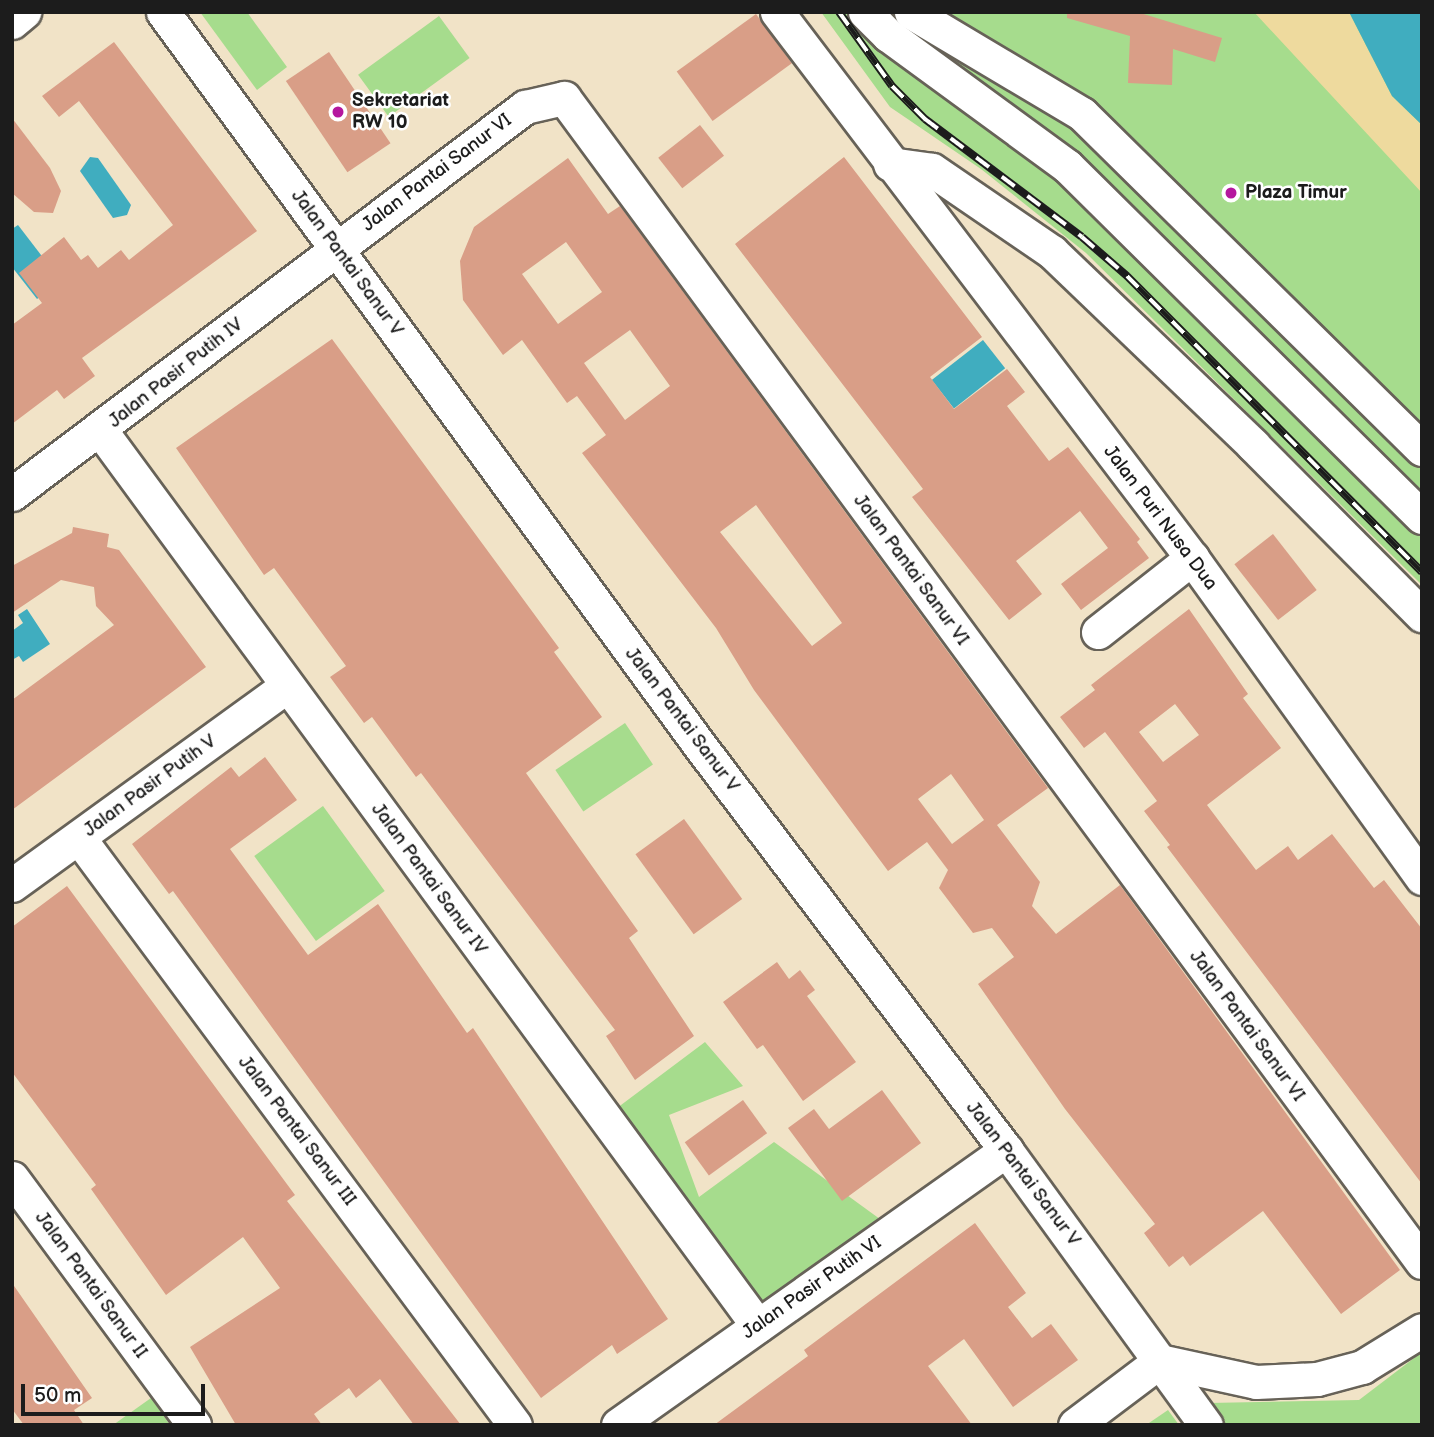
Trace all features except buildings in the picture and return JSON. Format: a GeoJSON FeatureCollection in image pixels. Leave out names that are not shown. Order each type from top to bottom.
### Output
{"type":"FeatureCollection","features":[{"type":"Feature","properties":{"kind":"street"},"geometry":{"type":"LineString","coordinates":[[12,22],[24,12]]}},
{"type":"Feature","properties":{"kind":"street","name":"Jalan Pantai Sanur V"},"geometry":{"type":"LineString","coordinates":[[163,12],[697,742],[1006,1150],[1206,1425]]}},
{"type":"Feature","properties":{"kind":"street","name":"Jalan Puri Nusa Dua"},"geometry":{"type":"LineString","coordinates":[[777,12],[1192,558],[1422,878]]}},
{"type":"Feature","properties":{"kind":"street"},"geometry":{"type":"LineString","coordinates":[[865,12],[888,36],[1067,166],[1422,517]]}},
{"type":"Feature","properties":{"kind":"street"},"geometry":{"type":"LineString","coordinates":[[911,12],[1082,114],[1422,449]]}},
{"type":"Feature","properties":{"kind":"street"},"geometry":{"type":"LineString","coordinates":[[971,96],[996,63]]}},
{"type":"Feature","properties":{"kind":"street","name":"Jalan Pantai Sanur VI"},"geometry":{"type":"LineString","coordinates":[[337,248],[525,107],[564,98],[1422,1262]]}},
{"type":"Feature","properties":{"kind":"street"},"geometry":{"type":"LineString","coordinates":[[890,164],[932,170],[1052,252],[1422,615]]}},
{"type":"Feature","properties":{"kind":"street","name":"Jalan Pasir Putih IV"},"geometry":{"type":"LineString","coordinates":[[12,494],[101,431],[337,248]]}},
{"type":"Feature","properties":{"kind":"street","name":"Jalan Pantai Sanur IV"},"geometry":{"type":"LineString","coordinates":[[101,431],[758,1326]]}},
{"type":"Feature","properties":{"kind":"street"},"geometry":{"type":"LineString","coordinates":[[1098,632],[1192,558]]}},
{"type":"Feature","properties":{"kind":"street","name":"Jalan Pasir Putih V"},"geometry":{"type":"LineString","coordinates":[[12,885],[288,686]]}},
{"type":"Feature","properties":{"kind":"street","name":"Jalan Pantai Sanur III"},"geometry":{"type":"LineString","coordinates":[[79,838],[515,1425]]}},
{"type":"Feature","properties":{"kind":"street","name":"Jalan Pasir Putih VI"},"geometry":{"type":"LineString","coordinates":[[618,1425],[1006,1150]]}},
{"type":"Feature","properties":{"kind":"street","name":"Jalan Pantai Sanur II"},"geometry":{"type":"LineString","coordinates":[[12,1178],[194,1425]]}},
{"type":"Feature","properties":{"kind":"street"},"geometry":{"type":"LineString","coordinates":[[1075,1425],[1160,1361],[1256,1382],[1317,1378],[1362,1367],[1422,1330]]}},
{"type":"Feature","properties":{"kind":"green space"},"geometry":{"type":"Polygon","coordinates":[[[200,12],[247,12],[287,67],[257,90],[200,12]]]}},
{"type":"Feature","properties":{"kind":"green space"},"geometry":{"type":"Polygon","coordinates":[[[821,12],[1422,12],[1422,585],[1086,253],[981,169],[890,107],[821,12]]]}},
{"type":"Feature","properties":{"kind":"green space"},"geometry":{"type":"Polygon","coordinates":[[[439,16],[470,58],[389,117],[358,75],[439,16]]]}},
{"type":"Feature","properties":{"kind":"green space"},"geometry":{"type":"Polygon","coordinates":[[[625,723],[653,764],[583,811],[555,770],[625,723]]]}},
{"type":"Feature","properties":{"kind":"green space"},"geometry":{"type":"Polygon","coordinates":[[[323,806],[385,891],[316,941],[254,856],[323,806]]]}},
{"type":"Feature","properties":{"kind":"green space"},"geometry":{"type":"Polygon","coordinates":[[[705,1042],[743,1086],[669,1115],[699,1197],[774,1142],[884,1222],[759,1306],[617,1108],[705,1042]]]}},
{"type":"Feature","properties":{"kind":"green space"},"geometry":{"type":"Polygon","coordinates":[[[1422,1352],[1422,1425],[1225,1425],[1208,1403],[1359,1400],[1422,1352]]]}},
{"type":"Feature","properties":{"kind":"green space"},"geometry":{"type":"Polygon","coordinates":[[[151,1398],[170,1425],[113,1425],[151,1398]]]}},
{"type":"Feature","properties":{"kind":"green space"},"geometry":{"type":"Polygon","coordinates":[[[1168,1410],[1179,1425],[1146,1425],[1168,1410]]]}},
{"type":"Feature","properties":{"kind":"sand"},"geometry":{"type":"Polygon","coordinates":[[[1254,12],[1349,12],[1392,96],[1422,125],[1422,193],[1254,12]]]}},
{"type":"Feature","properties":{"kind":"water"},"geometry":{"type":"Polygon","coordinates":[[[1349,12],[1422,12],[1422,125],[1392,96],[1349,12]]]}},
{"type":"Feature","properties":{"kind":"water"},"geometry":{"type":"Polygon","coordinates":[[[90,157],[98,158],[131,205],[127,215],[113,218],[80,171],[90,157]]]}},
{"type":"Feature","properties":{"kind":"water"},"geometry":{"type":"Polygon","coordinates":[[[18,225],[61,281],[37,299],[12,267],[12,229],[18,225]]]}},
{"type":"Feature","properties":{"kind":"water"},"geometry":{"type":"Polygon","coordinates":[[[983,340],[1005,368],[954,408],[932,380],[983,340]]]}},
{"type":"Feature","properties":{"kind":"water"},"geometry":{"type":"Polygon","coordinates":[[[27,609],[50,644],[23,662],[19,656],[12,660],[12,631],[23,623],[18,615],[27,609]]]}},
{"type":"Feature","properties":{"kind":"railway"},"geometry":{"type":"LineString","coordinates":[[839,12],[892,86],[925,119],[1082,237],[1127,276],[1422,572]]}},
{"type":"Feature","properties":{"kind":"place","name":"Sekretariat RW 10"},"geometry":{"type":"Point","coordinates":[338,112]}},
{"type":"Feature","properties":{"kind":"place","name":"Plaza Timur"},"geometry":{"type":"Point","coordinates":[1231,193]}}]}
